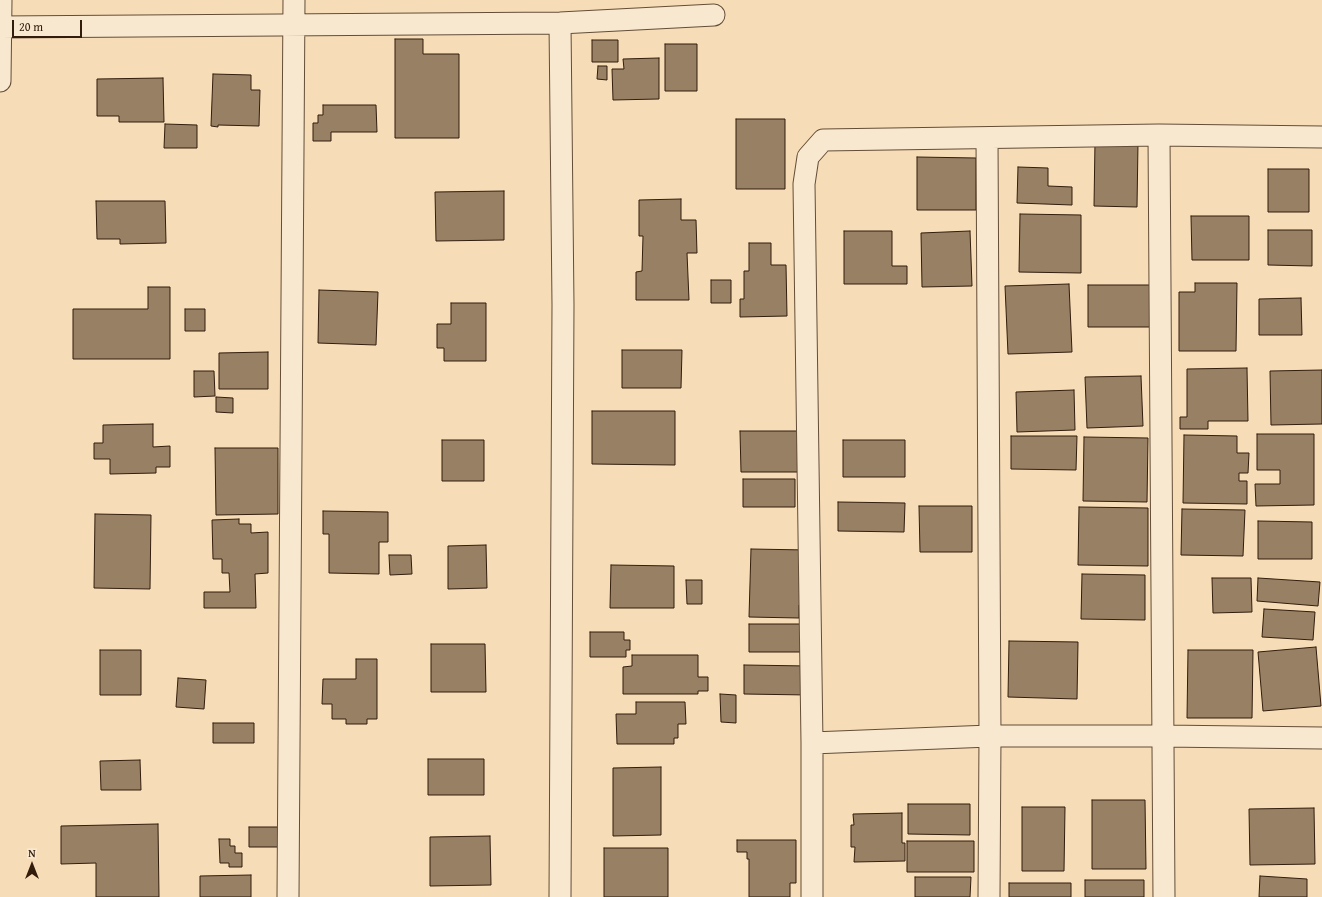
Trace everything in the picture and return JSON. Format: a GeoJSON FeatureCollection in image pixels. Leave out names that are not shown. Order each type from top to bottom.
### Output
{"type":"FeatureCollection","features":[{"type":"Feature","properties":{"kind":"street"},"geometry":{"type":"LineString","coordinates":[[0,81],[1,0]]}},
{"type":"Feature","properties":{"kind":"street"},"geometry":{"type":"LineString","coordinates":[[288,897],[294,0]]}},
{"type":"Feature","properties":{"kind":"street"},"geometry":{"type":"LineString","coordinates":[[0,27],[560,23],[714,15]]}},
{"type":"Feature","properties":{"kind":"street"},"geometry":{"type":"LineString","coordinates":[[560,23],[563,305],[560,897]]}},
{"type":"Feature","properties":{"kind":"street"},"geometry":{"type":"LineString","coordinates":[[1159,135],[1164,897]]}},
{"type":"Feature","properties":{"kind":"street"},"geometry":{"type":"LineString","coordinates":[[812,897],[812,743],[804,184],[808,157],[823,140],[1159,135],[1322,138]]}},
{"type":"Feature","properties":{"kind":"street"},"geometry":{"type":"LineString","coordinates":[[987,138],[990,736],[989,897]]}},
{"type":"Feature","properties":{"kind":"street"},"geometry":{"type":"LineString","coordinates":[[812,743],[990,736],[1322,738]]}},
{"type":"Feature","properties":{"kind":"building"},"geometry":{"type":"Polygon","coordinates":[[[395,39],[423,39],[423,54],[459,54],[459,138],[395,138],[395,39]]]}},
{"type":"Feature","properties":{"kind":"building"},"geometry":{"type":"Polygon","coordinates":[[[592,40],[618,40],[618,62],[592,62],[592,40]]]}},
{"type":"Feature","properties":{"kind":"building"},"geometry":{"type":"Polygon","coordinates":[[[665,44],[697,44],[697,91],[665,91],[665,44]]]}},
{"type":"Feature","properties":{"kind":"building"},"geometry":{"type":"Polygon","coordinates":[[[659,58],[659,99],[613,100],[612,69],[624,69],[623,59],[659,58]]]}},
{"type":"Feature","properties":{"kind":"building"},"geometry":{"type":"Polygon","coordinates":[[[598,66],[607,66],[607,80],[597,79],[598,66]]]}},
{"type":"Feature","properties":{"kind":"building"},"geometry":{"type":"Polygon","coordinates":[[[213,74],[251,75],[251,90],[260,90],[259,126],[211,126],[213,74]]]}},
{"type":"Feature","properties":{"kind":"building"},"geometry":{"type":"Polygon","coordinates":[[[163,78],[164,122],[119,122],[119,116],[97,116],[97,79],[163,78]]]}},
{"type":"Feature","properties":{"kind":"building"},"geometry":{"type":"Polygon","coordinates":[[[323,105],[376,105],[377,132],[331,132],[331,141],[313,141],[313,123],[318,123],[318,115],[323,115],[323,105]]]}},
{"type":"Feature","properties":{"kind":"building"},"geometry":{"type":"Polygon","coordinates":[[[736,119],[785,119],[785,189],[736,189],[736,119]]]}},
{"type":"Feature","properties":{"kind":"building"},"geometry":{"type":"Polygon","coordinates":[[[165,124],[197,125],[197,148],[164,148],[165,124]]]}},
{"type":"Feature","properties":{"kind":"building"},"geometry":{"type":"Polygon","coordinates":[[[1095,142],[1138,143],[1137,207],[1094,206],[1095,142]]]}},
{"type":"Feature","properties":{"kind":"building"},"geometry":{"type":"Polygon","coordinates":[[[917,157],[976,158],[976,210],[917,210],[917,157]]]}},
{"type":"Feature","properties":{"kind":"building"},"geometry":{"type":"Polygon","coordinates":[[[1018,167],[1048,168],[1048,186],[1072,187],[1072,205],[1017,203],[1018,167]]]}},
{"type":"Feature","properties":{"kind":"building"},"geometry":{"type":"Polygon","coordinates":[[[1268,169],[1309,169],[1309,212],[1268,212],[1268,169]]]}},
{"type":"Feature","properties":{"kind":"building"},"geometry":{"type":"Polygon","coordinates":[[[504,191],[504,240],[436,241],[435,192],[504,191]]]}},
{"type":"Feature","properties":{"kind":"building"},"geometry":{"type":"Polygon","coordinates":[[[681,199],[681,220],[696,220],[697,253],[687,253],[689,300],[636,300],[636,272],[642,271],[643,236],[639,236],[639,200],[681,199]]]}},
{"type":"Feature","properties":{"kind":"building"},"geometry":{"type":"Polygon","coordinates":[[[96,201],[165,201],[166,243],[120,244],[120,239],[97,239],[96,201]]]}},
{"type":"Feature","properties":{"kind":"building"},"geometry":{"type":"Polygon","coordinates":[[[1020,214],[1081,215],[1081,273],[1019,272],[1020,214]]]}},
{"type":"Feature","properties":{"kind":"building"},"geometry":{"type":"Polygon","coordinates":[[[1191,216],[1249,216],[1249,260],[1192,260],[1191,216]]]}},
{"type":"Feature","properties":{"kind":"building"},"geometry":{"type":"Polygon","coordinates":[[[1268,230],[1312,230],[1312,266],[1268,265],[1268,230]]]}},
{"type":"Feature","properties":{"kind":"building"},"geometry":{"type":"Polygon","coordinates":[[[844,231],[892,231],[892,266],[907,266],[907,284],[844,284],[844,231]]]}},
{"type":"Feature","properties":{"kind":"building"},"geometry":{"type":"Polygon","coordinates":[[[970,231],[972,286],[922,287],[921,233],[970,231]]]}},
{"type":"Feature","properties":{"kind":"building"},"geometry":{"type":"Polygon","coordinates":[[[749,243],[771,243],[771,265],[786,265],[787,316],[740,317],[740,299],[744,299],[744,271],[749,271],[749,243]]]}},
{"type":"Feature","properties":{"kind":"building"},"geometry":{"type":"Polygon","coordinates":[[[711,280],[731,280],[731,303],[711,303],[711,280]]]}},
{"type":"Feature","properties":{"kind":"building"},"geometry":{"type":"Polygon","coordinates":[[[1195,283],[1237,283],[1236,351],[1179,351],[1179,292],[1195,292],[1195,283]]]}},
{"type":"Feature","properties":{"kind":"building"},"geometry":{"type":"Polygon","coordinates":[[[1069,284],[1072,352],[1008,354],[1005,286],[1069,284]]]}},
{"type":"Feature","properties":{"kind":"building"},"geometry":{"type":"Polygon","coordinates":[[[1088,285],[1153,285],[1153,327],[1088,327],[1088,285]]]}},
{"type":"Feature","properties":{"kind":"building"},"geometry":{"type":"Polygon","coordinates":[[[148,287],[170,287],[170,359],[73,359],[73,309],[148,309],[148,287]]]}},
{"type":"Feature","properties":{"kind":"building"},"geometry":{"type":"Polygon","coordinates":[[[319,290],[378,292],[376,345],[318,343],[319,290]]]}},
{"type":"Feature","properties":{"kind":"building"},"geometry":{"type":"Polygon","coordinates":[[[1301,298],[1302,335],[1259,335],[1259,299],[1301,298]]]}},
{"type":"Feature","properties":{"kind":"building"},"geometry":{"type":"Polygon","coordinates":[[[451,303],[486,303],[486,361],[444,361],[444,348],[437,348],[437,324],[451,324],[451,303]]]}},
{"type":"Feature","properties":{"kind":"building"},"geometry":{"type":"Polygon","coordinates":[[[185,309],[205,309],[205,331],[185,331],[185,309]]]}},
{"type":"Feature","properties":{"kind":"building"},"geometry":{"type":"Polygon","coordinates":[[[622,350],[682,350],[681,388],[622,388],[622,350]]]}},
{"type":"Feature","properties":{"kind":"building"},"geometry":{"type":"Polygon","coordinates":[[[268,352],[268,389],[219,389],[219,353],[268,352]]]}},
{"type":"Feature","properties":{"kind":"building"},"geometry":{"type":"Polygon","coordinates":[[[1247,368],[1248,421],[1208,421],[1208,429],[1180,429],[1180,417],[1187,417],[1187,369],[1247,368]]]}},
{"type":"Feature","properties":{"kind":"building"},"geometry":{"type":"Polygon","coordinates":[[[1322,370],[1322,424],[1271,425],[1270,371],[1322,370]]]}},
{"type":"Feature","properties":{"kind":"building"},"geometry":{"type":"Polygon","coordinates":[[[194,371],[214,371],[215,396],[194,397],[194,371]]]}},
{"type":"Feature","properties":{"kind":"building"},"geometry":{"type":"Polygon","coordinates":[[[1141,376],[1143,426],[1087,428],[1085,377],[1141,376]]]}},
{"type":"Feature","properties":{"kind":"building"},"geometry":{"type":"Polygon","coordinates":[[[1074,390],[1075,430],[1017,432],[1016,392],[1074,390]]]}},
{"type":"Feature","properties":{"kind":"building"},"geometry":{"type":"Polygon","coordinates":[[[216,397],[233,398],[233,413],[216,412],[216,397]]]}},
{"type":"Feature","properties":{"kind":"building"},"geometry":{"type":"Polygon","coordinates":[[[592,411],[675,411],[675,465],[592,464],[592,411]]]}},
{"type":"Feature","properties":{"kind":"building"},"geometry":{"type":"Polygon","coordinates":[[[153,424],[153,447],[170,446],[170,467],[156,467],[156,473],[110,474],[110,459],[94,459],[94,443],[103,443],[103,425],[153,424]]]}},
{"type":"Feature","properties":{"kind":"building"},"geometry":{"type":"Polygon","coordinates":[[[740,431],[800,431],[800,472],[741,472],[740,431]]]}},
{"type":"Feature","properties":{"kind":"building"},"geometry":{"type":"Polygon","coordinates":[[[1257,434],[1314,434],[1314,505],[1256,506],[1255,484],[1280,484],[1280,470],[1257,470],[1257,434]]]}},
{"type":"Feature","properties":{"kind":"building"},"geometry":{"type":"Polygon","coordinates":[[[1184,435],[1237,436],[1237,453],[1249,453],[1248,473],[1239,473],[1239,481],[1247,481],[1247,504],[1183,503],[1184,435]]]}},
{"type":"Feature","properties":{"kind":"building"},"geometry":{"type":"Polygon","coordinates":[[[1011,436],[1077,436],[1076,470],[1011,469],[1011,436]]]}},
{"type":"Feature","properties":{"kind":"building"},"geometry":{"type":"Polygon","coordinates":[[[1084,437],[1148,438],[1147,502],[1083,501],[1084,437]]]}},
{"type":"Feature","properties":{"kind":"building"},"geometry":{"type":"Polygon","coordinates":[[[442,440],[484,440],[484,481],[442,481],[442,440]]]}},
{"type":"Feature","properties":{"kind":"building"},"geometry":{"type":"Polygon","coordinates":[[[843,440],[905,440],[905,477],[843,477],[843,440]]]}},
{"type":"Feature","properties":{"kind":"building"},"geometry":{"type":"Polygon","coordinates":[[[215,448],[278,448],[278,514],[216,515],[215,448]]]}},
{"type":"Feature","properties":{"kind":"building"},"geometry":{"type":"Polygon","coordinates":[[[743,479],[795,479],[795,507],[743,507],[743,479]]]}},
{"type":"Feature","properties":{"kind":"building"},"geometry":{"type":"Polygon","coordinates":[[[838,502],[905,503],[904,532],[838,531],[838,502]]]}},
{"type":"Feature","properties":{"kind":"building"},"geometry":{"type":"Polygon","coordinates":[[[919,506],[972,506],[972,552],[920,552],[919,506]]]}},
{"type":"Feature","properties":{"kind":"building"},"geometry":{"type":"Polygon","coordinates":[[[1079,507],[1148,508],[1148,566],[1078,565],[1079,507]]]}},
{"type":"Feature","properties":{"kind":"building"},"geometry":{"type":"Polygon","coordinates":[[[1182,509],[1245,510],[1243,556],[1181,555],[1182,509]]]}},
{"type":"Feature","properties":{"kind":"building"},"geometry":{"type":"Polygon","coordinates":[[[323,511],[388,512],[388,542],[379,542],[379,574],[329,573],[329,534],[323,534],[323,511]]]}},
{"type":"Feature","properties":{"kind":"building"},"geometry":{"type":"Polygon","coordinates":[[[95,514],[151,515],[150,589],[94,588],[95,514]]]}},
{"type":"Feature","properties":{"kind":"building"},"geometry":{"type":"Polygon","coordinates":[[[239,519],[239,524],[251,524],[251,533],[268,532],[268,573],[255,574],[256,608],[204,608],[204,592],[230,592],[229,573],[222,573],[222,559],[213,559],[212,520],[239,519]]]}},
{"type":"Feature","properties":{"kind":"building"},"geometry":{"type":"Polygon","coordinates":[[[1258,521],[1312,522],[1312,559],[1258,559],[1258,521]]]}},
{"type":"Feature","properties":{"kind":"building"},"geometry":{"type":"Polygon","coordinates":[[[486,545],[487,588],[448,589],[448,546],[486,545]]]}},
{"type":"Feature","properties":{"kind":"building"},"geometry":{"type":"Polygon","coordinates":[[[751,549],[807,550],[807,605],[799,605],[799,618],[749,617],[751,549]]]}},
{"type":"Feature","properties":{"kind":"building"},"geometry":{"type":"Polygon","coordinates":[[[389,555],[411,555],[412,574],[390,575],[389,555]]]}},
{"type":"Feature","properties":{"kind":"building"},"geometry":{"type":"Polygon","coordinates":[[[611,565],[674,566],[674,608],[610,608],[611,565]]]}},
{"type":"Feature","properties":{"kind":"building"},"geometry":{"type":"Polygon","coordinates":[[[1082,574],[1145,575],[1145,620],[1081,619],[1082,574]]]}},
{"type":"Feature","properties":{"kind":"building"},"geometry":{"type":"Polygon","coordinates":[[[1212,578],[1251,578],[1252,612],[1213,613],[1212,578]]]}},
{"type":"Feature","properties":{"kind":"building"},"geometry":{"type":"Polygon","coordinates":[[[1258,578],[1320,582],[1318,606],[1257,601],[1258,578]]]}},
{"type":"Feature","properties":{"kind":"building"},"geometry":{"type":"Polygon","coordinates":[[[686,580],[702,580],[702,604],[687,604],[686,580]]]}},
{"type":"Feature","properties":{"kind":"building"},"geometry":{"type":"Polygon","coordinates":[[[1264,609],[1315,612],[1313,640],[1262,637],[1264,609]]]}},
{"type":"Feature","properties":{"kind":"building"},"geometry":{"type":"Polygon","coordinates":[[[749,624],[808,624],[808,652],[749,652],[749,624]]]}},
{"type":"Feature","properties":{"kind":"building"},"geometry":{"type":"Polygon","coordinates":[[[590,632],[624,632],[624,640],[630,640],[630,650],[626,650],[626,657],[590,657],[590,632]]]}},
{"type":"Feature","properties":{"kind":"building"},"geometry":{"type":"Polygon","coordinates":[[[1009,641],[1078,642],[1077,699],[1008,697],[1009,641]]]}},
{"type":"Feature","properties":{"kind":"building"},"geometry":{"type":"Polygon","coordinates":[[[431,644],[485,644],[486,692],[431,692],[431,644]]]}},
{"type":"Feature","properties":{"kind":"building"},"geometry":{"type":"Polygon","coordinates":[[[1316,647],[1321,706],[1263,711],[1258,652],[1316,647]]]}},
{"type":"Feature","properties":{"kind":"building"},"geometry":{"type":"Polygon","coordinates":[[[100,650],[141,650],[141,695],[100,695],[100,650]]]}},
{"type":"Feature","properties":{"kind":"building"},"geometry":{"type":"Polygon","coordinates":[[[1188,650],[1253,650],[1252,718],[1187,718],[1188,650]]]}},
{"type":"Feature","properties":{"kind":"building"},"geometry":{"type":"Polygon","coordinates":[[[632,655],[698,655],[698,677],[708,677],[708,691],[698,691],[698,694],[623,694],[623,667],[632,666],[632,655]]]}},
{"type":"Feature","properties":{"kind":"building"},"geometry":{"type":"Polygon","coordinates":[[[356,659],[377,659],[377,719],[367,719],[367,724],[346,724],[346,719],[332,719],[332,704],[322,704],[323,679],[356,679],[356,659]]]}},
{"type":"Feature","properties":{"kind":"building"},"geometry":{"type":"Polygon","coordinates":[[[744,665],[808,666],[808,695],[744,694],[744,665]]]}},
{"type":"Feature","properties":{"kind":"building"},"geometry":{"type":"Polygon","coordinates":[[[178,678],[206,680],[204,709],[176,707],[178,678]]]}},
{"type":"Feature","properties":{"kind":"building"},"geometry":{"type":"Polygon","coordinates":[[[720,694],[736,695],[736,723],[721,722],[720,694]]]}},
{"type":"Feature","properties":{"kind":"building"},"geometry":{"type":"Polygon","coordinates":[[[636,702],[685,702],[686,724],[678,724],[678,738],[674,738],[674,744],[617,744],[616,714],[636,714],[636,702]]]}},
{"type":"Feature","properties":{"kind":"building"},"geometry":{"type":"Polygon","coordinates":[[[213,723],[254,723],[254,743],[213,743],[213,723]]]}},
{"type":"Feature","properties":{"kind":"building"},"geometry":{"type":"Polygon","coordinates":[[[428,759],[484,759],[484,795],[428,795],[428,759]]]}},
{"type":"Feature","properties":{"kind":"building"},"geometry":{"type":"Polygon","coordinates":[[[140,760],[141,790],[101,790],[100,761],[140,760]]]}},
{"type":"Feature","properties":{"kind":"building"},"geometry":{"type":"Polygon","coordinates":[[[661,767],[661,835],[613,836],[613,768],[661,767]]]}},
{"type":"Feature","properties":{"kind":"building"},"geometry":{"type":"Polygon","coordinates":[[[1092,800],[1145,800],[1146,869],[1092,869],[1092,800]]]}},
{"type":"Feature","properties":{"kind":"building"},"geometry":{"type":"Polygon","coordinates":[[[908,804],[970,804],[970,835],[908,834],[908,804]]]}},
{"type":"Feature","properties":{"kind":"building"},"geometry":{"type":"Polygon","coordinates":[[[1022,807],[1065,807],[1064,871],[1022,871],[1022,807]]]}},
{"type":"Feature","properties":{"kind":"building"},"geometry":{"type":"Polygon","coordinates":[[[1314,808],[1315,864],[1250,865],[1249,809],[1314,808]]]}},
{"type":"Feature","properties":{"kind":"building"},"geometry":{"type":"Polygon","coordinates":[[[902,813],[902,843],[905,843],[905,861],[854,862],[855,847],[851,847],[851,825],[854,825],[853,814],[902,813]]]}},
{"type":"Feature","properties":{"kind":"building"},"geometry":{"type":"Polygon","coordinates":[[[158,824],[159,897],[96,897],[96,863],[61,864],[61,826],[158,824]]]}},
{"type":"Feature","properties":{"kind":"building"},"geometry":{"type":"Polygon","coordinates":[[[249,827],[282,827],[282,847],[249,847],[249,827]]]}},
{"type":"Feature","properties":{"kind":"building"},"geometry":{"type":"Polygon","coordinates":[[[490,836],[491,885],[430,886],[430,837],[490,836]]]}},
{"type":"Feature","properties":{"kind":"building"},"geometry":{"type":"Polygon","coordinates":[[[219,839],[230,839],[230,846],[235,846],[235,853],[242,853],[242,867],[229,867],[229,863],[220,863],[219,839]]]}},
{"type":"Feature","properties":{"kind":"building"},"geometry":{"type":"Polygon","coordinates":[[[737,840],[796,840],[796,883],[790,883],[790,897],[749,897],[749,859],[747,859],[747,852],[737,852],[737,840]]]}},
{"type":"Feature","properties":{"kind":"building"},"geometry":{"type":"Polygon","coordinates":[[[907,841],[974,841],[974,872],[907,872],[907,841]]]}},
{"type":"Feature","properties":{"kind":"building"},"geometry":{"type":"Polygon","coordinates":[[[604,848],[668,848],[668,897],[604,897],[604,848]]]}},
{"type":"Feature","properties":{"kind":"building"},"geometry":{"type":"Polygon","coordinates":[[[251,875],[251,897],[200,897],[200,876],[251,875]]]}},
{"type":"Feature","properties":{"kind":"building"},"geometry":{"type":"Polygon","coordinates":[[[1260,876],[1307,879],[1307,897],[1259,897],[1260,876]]]}},
{"type":"Feature","properties":{"kind":"building"},"geometry":{"type":"Polygon","coordinates":[[[915,877],[971,877],[970,897],[915,897],[915,877]]]}},
{"type":"Feature","properties":{"kind":"building"},"geometry":{"type":"Polygon","coordinates":[[[1085,880],[1144,880],[1144,897],[1085,897],[1085,880]]]}},
{"type":"Feature","properties":{"kind":"building"},"geometry":{"type":"Polygon","coordinates":[[[1009,883],[1071,883],[1071,897],[1009,897],[1009,883]]]}}]}
